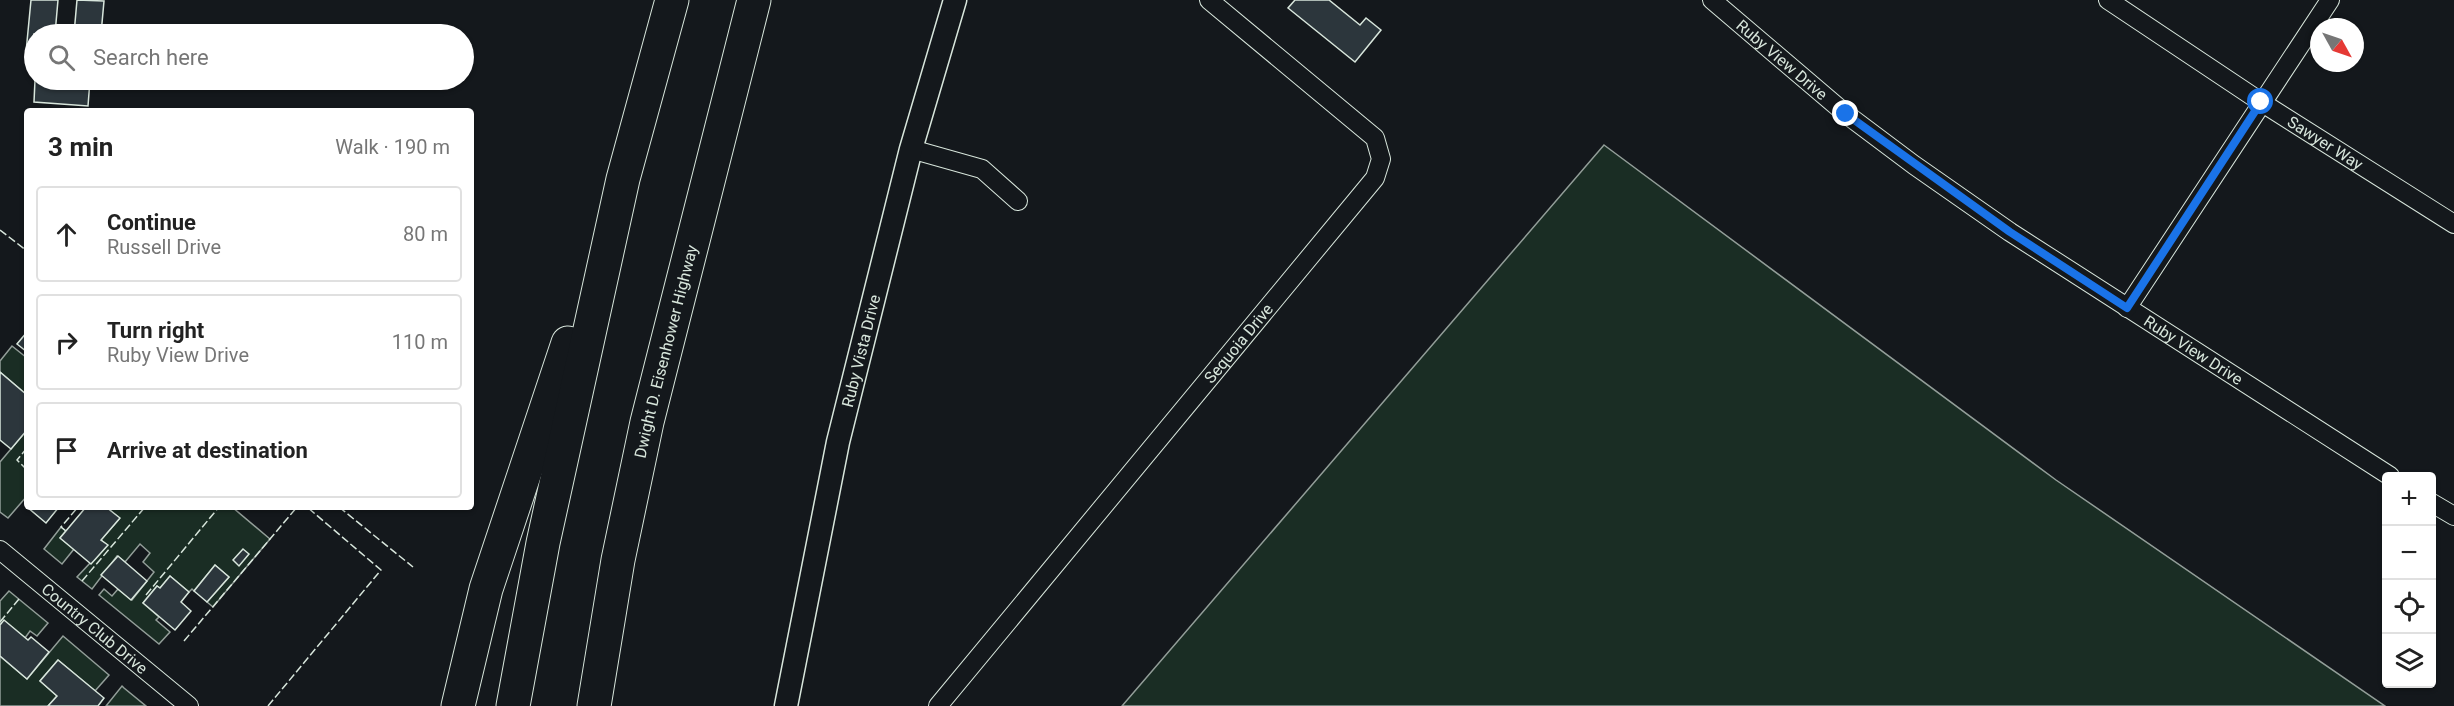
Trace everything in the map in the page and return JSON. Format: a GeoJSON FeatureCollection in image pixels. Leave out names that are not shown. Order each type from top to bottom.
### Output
{"type":"FeatureCollection","features":[{"type":"Feature","properties":{"kind":"highway"},"geometry":{"type":"LineString","coordinates":[[513,706],[543,543],[623,179],[672,0]]}},
{"type":"Feature","properties":{"kind":"highway","name":"Dwight D. Eisenhower Highway"},"geometry":{"type":"LineString","coordinates":[[594,706],[618,560],[647,422],[753,0]]}},
{"type":"Feature","properties":{"kind":"highway"},"geometry":{"type":"LineString","coordinates":[[458,706],[486,590],[623,179]]}},
{"type":"Feature","properties":{"kind":"street","name":"Ruby Vista Drive"},"geometry":{"type":"LineString","coordinates":[[786,706],[838,442],[912,149],[955,0]]}},
{"type":"Feature","properties":{"kind":"street","name":"Sequoia Drive"},"geometry":{"type":"LineString","coordinates":[[938,706],[1375,178],[1381,159],[1375,138],[1209,0]]}},
{"type":"Feature","properties":{"kind":"street","name":"Ruby View Drive"},"geometry":{"type":"LineString","coordinates":[[1712,0],[1846,114],[1914,165],[2127,308],[2382,472]]}},
{"type":"Feature","properties":{"kind":"street","name":"Sawyer Way"},"geometry":{"type":"LineString","coordinates":[[2108,0],[2261,102],[2454,224]]}},
{"type":"Feature","properties":{"kind":"street"},"geometry":{"type":"LineString","coordinates":[[2127,308],[2330,0]]}},
{"type":"Feature","properties":{"kind":"street"},"geometry":{"type":"LineString","coordinates":[[912,149],[982,169],[1018,201]]}},
{"type":"Feature","properties":{"kind":"street"},"geometry":{"type":"LineString","coordinates":[[2436,505],[2454,516]]}},
{"type":"Feature","properties":{"kind":"street","name":"Country Club Drive"},"geometry":{"type":"LineString","coordinates":[[0,550],[189,706]]}},
{"type":"Feature","properties":{"kind":"green space"},"geometry":{"type":"Polygon","coordinates":[[[1604,145],[2056,480],[2385,706],[1122,706],[1604,145]]]}},
{"type":"Feature","properties":{"kind":"green space"},"geometry":{"type":"Polygon","coordinates":[[[12,346],[24,356],[24,392],[0,372],[0,361],[12,346]]]}},
{"type":"Feature","properties":{"kind":"green space"},"geometry":{"type":"Polygon","coordinates":[[[24,434],[24,499],[8,518],[0,512],[0,462],[24,434]]]}},
{"type":"Feature","properties":{"kind":"green space"},"geometry":{"type":"Polygon","coordinates":[[[109,510],[236,510],[270,539],[213,607],[207,602],[229,577],[215,565],[194,591],[192,589],[189,592],[170,576],[160,588],[157,586],[143,603],[159,617],[156,620],[170,632],[159,644],[99,595],[104,589],[112,596],[118,589],[132,600],[154,572],[143,562],[150,553],[140,544],[125,562],[117,556],[92,589],[77,577],[107,545],[101,540],[119,519],[109,510]]]}},
{"type":"Feature","properties":{"kind":"green space"},"geometry":{"type":"Polygon","coordinates":[[[61,527],[66,531],[60,538],[74,549],[62,564],[44,549],[61,527]]]}},
{"type":"Feature","properties":{"kind":"green space"},"geometry":{"type":"Polygon","coordinates":[[[9,591],[48,623],[37,636],[30,631],[25,638],[0,625],[0,601],[9,591]]]}},
{"type":"Feature","properties":{"kind":"green space"},"geometry":{"type":"Polygon","coordinates":[[[63,636],[109,675],[95,691],[58,660],[40,681],[57,696],[48,706],[0,706],[0,656],[27,679],[63,636]]]}},
{"type":"Feature","properties":{"kind":"green space"},"geometry":{"type":"Polygon","coordinates":[[[122,686],[124,688],[146,706],[106,706],[122,686]]]}},
{"type":"Feature","properties":{"kind":"building"},"geometry":{"type":"Polygon","coordinates":[[[31,0],[58,0],[56,24],[29,24],[31,0]]]}},
{"type":"Feature","properties":{"kind":"building"},"geometry":{"type":"Polygon","coordinates":[[[77,0],[104,1],[102,24],[75,24],[77,0]]]}},
{"type":"Feature","properties":{"kind":"building"},"geometry":{"type":"Polygon","coordinates":[[[1295,0],[1329,0],[1360,25],[1366,18],[1381,30],[1355,62],[1288,8],[1295,0]]]}},
{"type":"Feature","properties":{"kind":"building"},"geometry":{"type":"Polygon","coordinates":[[[35,90],[89,90],[88,106],[34,102],[35,90]]]}},
{"type":"Feature","properties":{"kind":"building"},"geometry":{"type":"Polygon","coordinates":[[[24,336],[24,350],[17,344],[24,336]]]}},
{"type":"Feature","properties":{"kind":"building"},"geometry":{"type":"Polygon","coordinates":[[[0,372],[24,392],[24,434],[11,449],[0,440],[0,372]]]}},
{"type":"Feature","properties":{"kind":"building"},"geometry":{"type":"Polygon","coordinates":[[[31,510],[57,510],[46,523],[31,510]]]}},
{"type":"Feature","properties":{"kind":"building"},"geometry":{"type":"Polygon","coordinates":[[[83,510],[110,510],[120,518],[101,540],[108,545],[91,564],[60,538],[83,510]]]}},
{"type":"Feature","properties":{"kind":"building"},"geometry":{"type":"Polygon","coordinates":[[[243,549],[249,554],[239,566],[233,560],[243,549]]]}},
{"type":"Feature","properties":{"kind":"building"},"geometry":{"type":"Polygon","coordinates":[[[118,556],[147,581],[131,600],[101,575],[118,556]]]}},
{"type":"Feature","properties":{"kind":"building"},"geometry":{"type":"Polygon","coordinates":[[[215,565],[229,577],[207,602],[194,591],[215,565]]]}},
{"type":"Feature","properties":{"kind":"building"},"geometry":{"type":"Polygon","coordinates":[[[170,576],[189,592],[181,602],[191,611],[175,630],[143,603],[157,586],[160,588],[170,576]]]}},
{"type":"Feature","properties":{"kind":"building"},"geometry":{"type":"Polygon","coordinates":[[[4,620],[28,640],[31,637],[49,652],[27,679],[0,656],[0,625],[4,620]]]}},
{"type":"Feature","properties":{"kind":"building"},"geometry":{"type":"Polygon","coordinates":[[[58,660],[104,698],[98,706],[48,706],[57,696],[40,681],[58,660]]]}},
{"type":"Feature","properties":{"kind":"fence"},"geometry":{"type":"LineString","coordinates":[[0,230],[24,249]]}},
{"type":"Feature","properties":{"kind":"fence"},"geometry":{"type":"LineString","coordinates":[[24,452],[17,460],[24,467]]}},
{"type":"Feature","properties":{"kind":"fence"},"geometry":{"type":"LineString","coordinates":[[66,531],[61,527],[75,510]]}},
{"type":"Feature","properties":{"kind":"fence"},"geometry":{"type":"LineString","coordinates":[[82,581],[142,510]]}},
{"type":"Feature","properties":{"kind":"fence"},"geometry":{"type":"LineString","coordinates":[[146,595],[217,510]]}},
{"type":"Feature","properties":{"kind":"fence"},"geometry":{"type":"LineString","coordinates":[[184,641],[294,510]]}},
{"type":"Feature","properties":{"kind":"fence"},"geometry":{"type":"LineString","coordinates":[[268,706],[381,570],[311,510]]}},
{"type":"Feature","properties":{"kind":"fence"},"geometry":{"type":"LineString","coordinates":[[343,510],[413,567]]}},
{"type":"Feature","properties":{"kind":"fence"},"geometry":{"type":"LineString","coordinates":[[0,622],[19,599]]}},
{"type":"Feature","properties":{"kind":"route"},"geometry":{"type":"LineString","coordinates":[[1846,114],[2010,232],[2127,308],[2261,102]]}}]}
